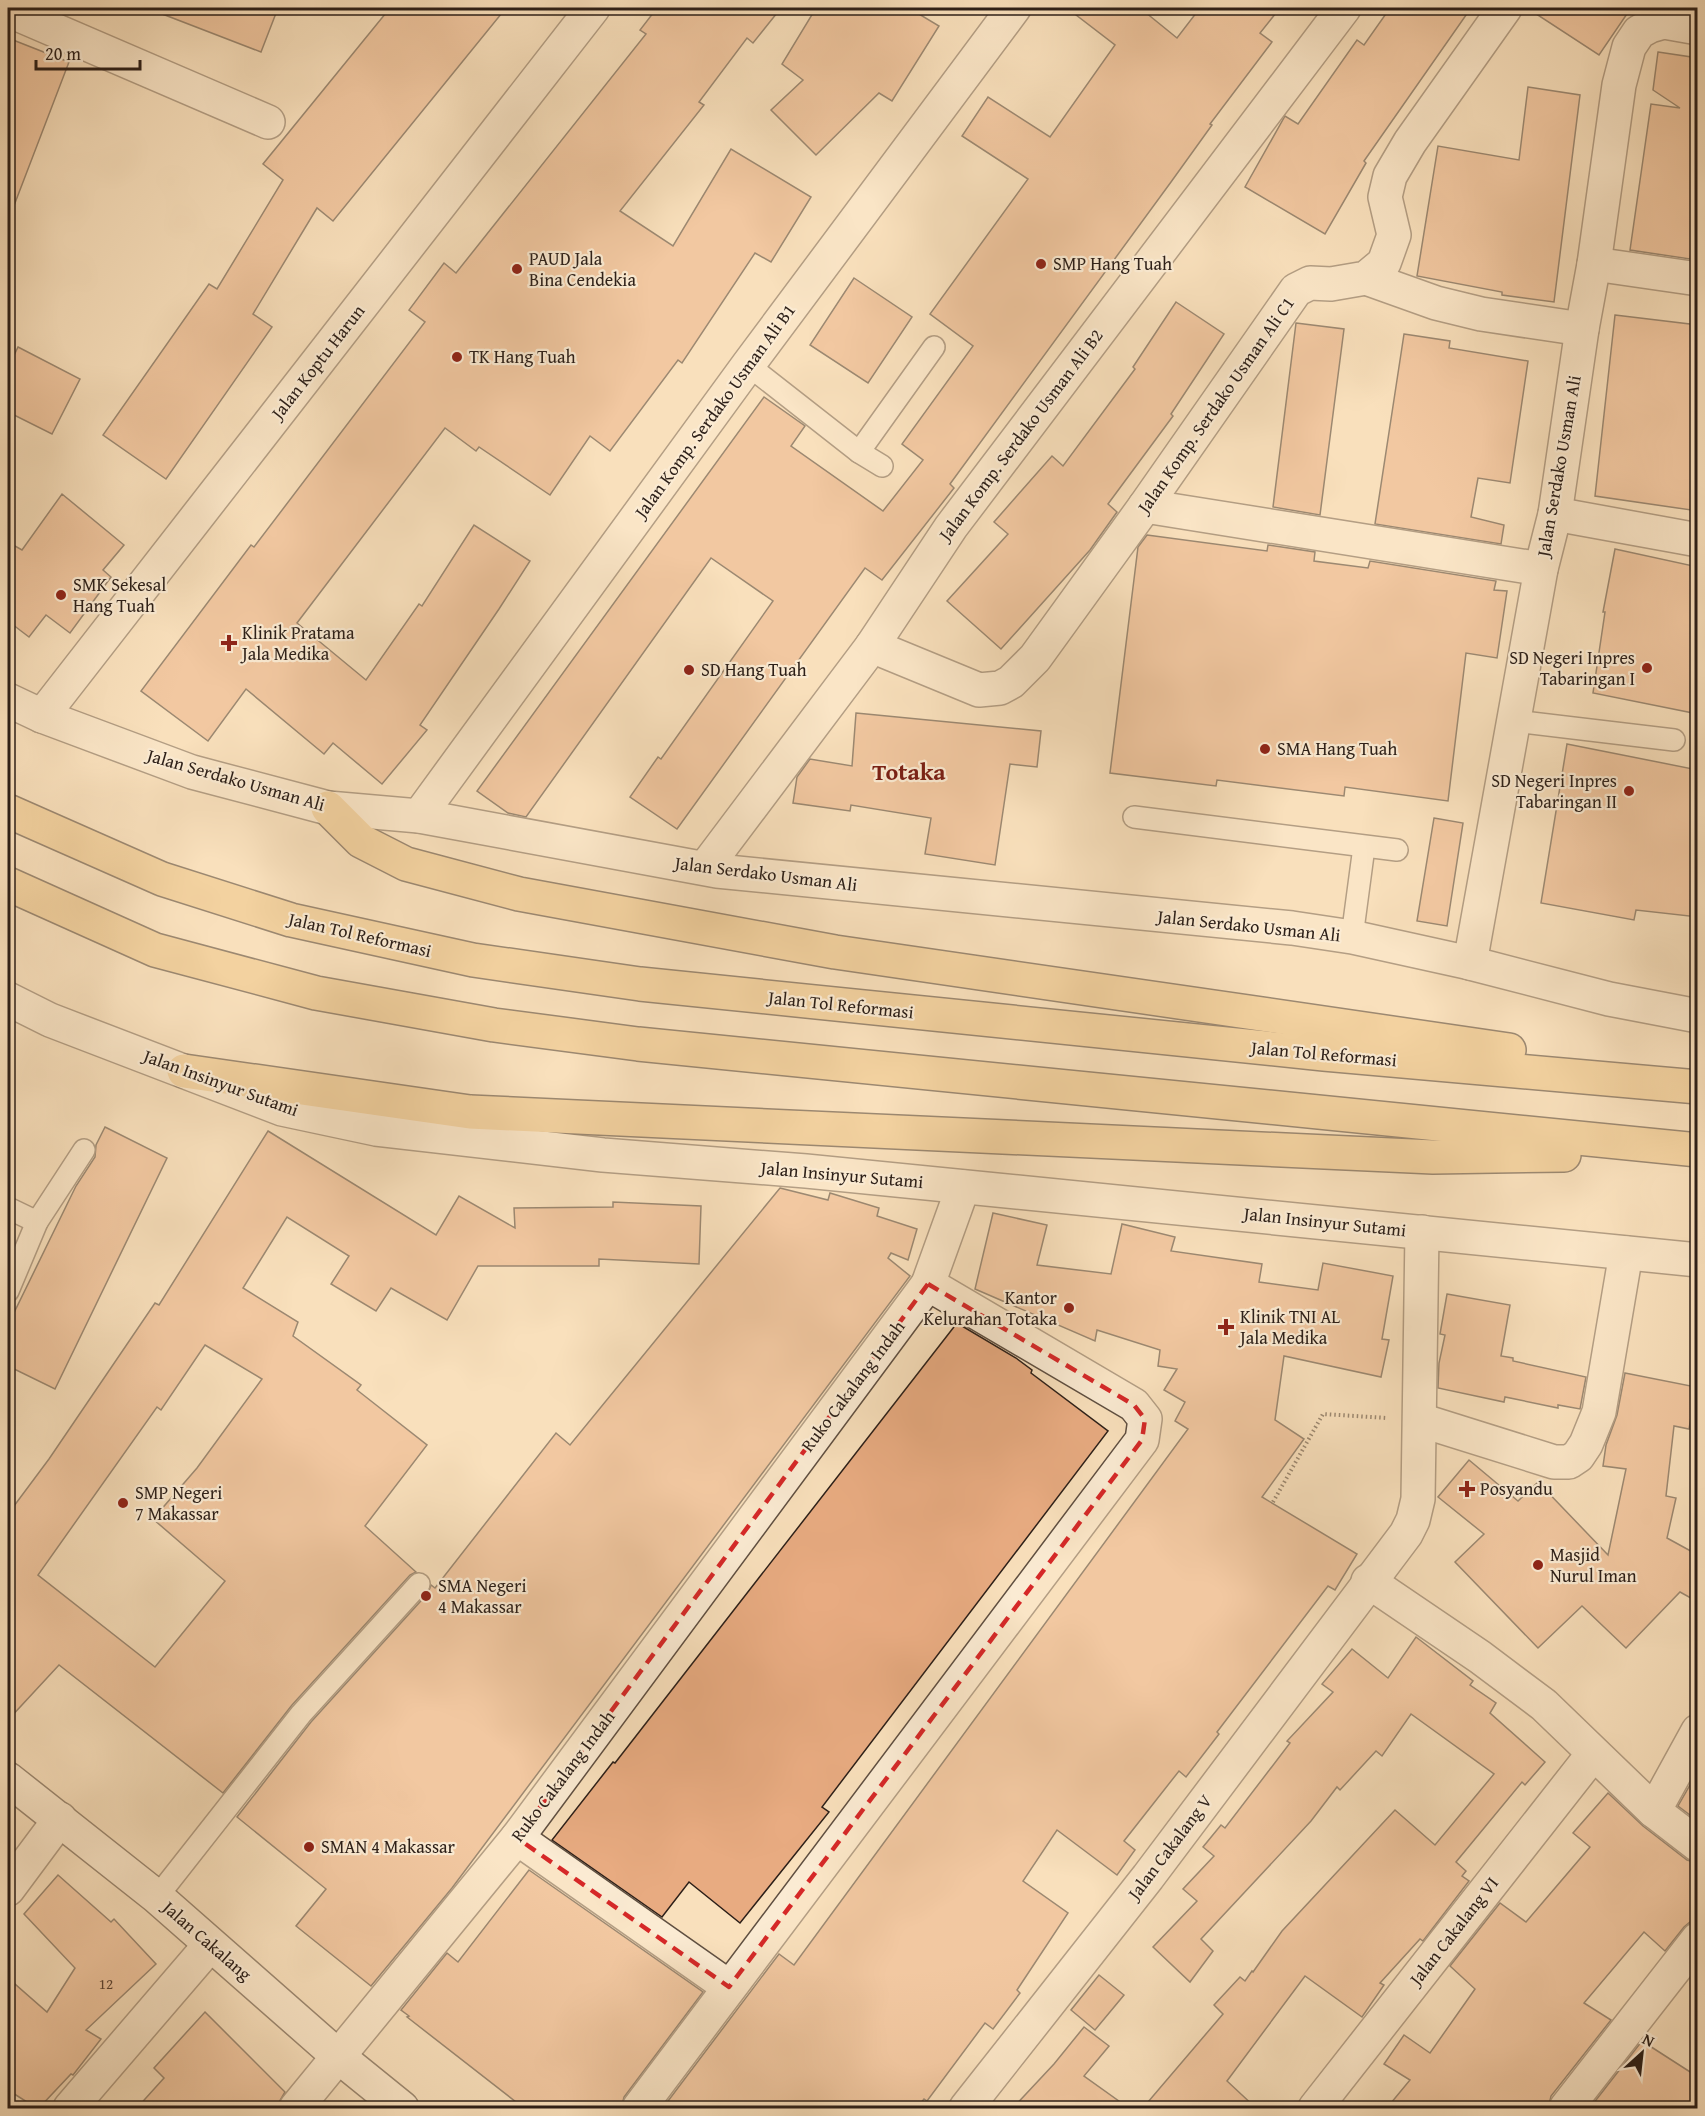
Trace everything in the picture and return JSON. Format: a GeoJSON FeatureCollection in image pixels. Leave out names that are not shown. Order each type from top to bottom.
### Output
{"type":"FeatureCollection","features":[{"type":"Feature","properties":{"kind":"highway"},"geometry":{"type":"LineString","coordinates":[[328,808],[361,841],[406,864],[519,894],[835,952],[1538,1054],[1698,1085]]}},
{"type":"Feature","properties":{"kind":"highway","name":"Jalan Tol Reformasi"},"geometry":{"type":"LineString","coordinates":[[8,811],[162,879],[291,920],[473,960],[640,984],[1324,1054],[1698,1085]]}},
{"type":"Feature","properties":{"kind":"highway"},"geometry":{"type":"LineString","coordinates":[[8,885],[155,950],[316,993],[494,1025],[638,1044],[1698,1152]]}},
{"type":"Feature","properties":{"kind":"highway"},"geometry":{"type":"LineString","coordinates":[[184,1071],[470,1112],[1433,1157],[1698,1152]]}},
{"type":"Feature","properties":{"kind":"street","name":"Jalan Koptu Harun"},"geometry":{"type":"LineString","coordinates":[[42,716],[593,8]]}},
{"type":"Feature","properties":{"kind":"street","name":"Jalan Komp. Serdako Usman Ali B1"},"geometry":{"type":"LineString","coordinates":[[419,816],[748,365],[1014,8]]}},
{"type":"Feature","properties":{"kind":"street","name":"Jalan Komp. Serdako Usman Ali B2"},"geometry":{"type":"LineString","coordinates":[[705,868],[872,646],[951,527],[1344,8]]}},
{"type":"Feature","properties":{"kind":"street"},"geometry":{"type":"LineString","coordinates":[[1505,8],[1410,142],[1390,176],[1386,197],[1394,235],[1383,263],[1366,278],[1436,303],[1481,314],[1582,329]]}},
{"type":"Feature","properties":{"kind":"street"},"geometry":{"type":"LineString","coordinates":[[8,10],[268,122]]}},
{"type":"Feature","properties":{"kind":"street","name":"Jalan Serdako Usman Ali"},"geometry":{"type":"LineString","coordinates":[[1470,963],[1541,569],[1555,514],[1619,85],[1629,47],[1639,32],[1664,22],[1698,28]]}},
{"type":"Feature","properties":{"kind":"street"},"geometry":{"type":"LineString","coordinates":[[1594,264],[1698,279]]}},
{"type":"Feature","properties":{"kind":"street","name":"Jalan Komp. Serdako Usman Ali C1"},"geometry":{"type":"LineString","coordinates":[[872,646],[979,690],[1000,687],[1011,682],[1035,658],[1296,290],[1310,283],[1331,284],[1366,278]]}},
{"type":"Feature","properties":{"kind":"street"},"geometry":{"type":"LineString","coordinates":[[1145,506],[1541,569]]}},
{"type":"Feature","properties":{"kind":"street"},"geometry":{"type":"LineString","coordinates":[[1555,514],[1698,540]]}},
{"type":"Feature","properties":{"kind":"street","name":"Jalan Serdako Usman Ali"},"geometry":{"type":"LineString","coordinates":[[8,700],[42,716],[192,772],[328,808],[419,816],[705,868],[874,888],[1292,928],[1352,937],[1470,963],[1609,999],[1698,1016]]}},
{"type":"Feature","properties":{"kind":"street","name":"Jalan Insinyur Sutami"},"geometry":{"type":"LineString","coordinates":[[8,999],[50,1020],[282,1109],[376,1129],[603,1155],[806,1171],[1698,1260]]}},
{"type":"Feature","properties":{"kind":"street","name":"Ruko Cakalang Indah"},"geometry":{"type":"LineString","coordinates":[[296,2109],[517,1838],[928,1284],[963,1187]]}},
{"type":"Feature","properties":{"kind":"street","name":"Jalan Cakalang V"},"geometry":{"type":"LineString","coordinates":[[966,2109],[1148,1878],[1368,1581],[1406,1534],[1413,1520],[1418,1499],[1422,1232]]}},
{"type":"Feature","properties":{"kind":"street"},"geometry":{"type":"LineString","coordinates":[[1420,1420],[1554,1462],[1569,1462],[1578,1456],[1599,1412],[1626,1253]]}},
{"type":"Feature","properties":{"kind":"street"},"geometry":{"type":"LineString","coordinates":[[639,2109],[1142,1440],[1145,1419],[1134,1405],[928,1284]]}},
{"type":"Feature","properties":{"kind":"street"},"geometry":{"type":"LineString","coordinates":[[1368,1581],[1480,1657],[1544,1705],[1654,1811],[1698,1845]]}},
{"type":"Feature","properties":{"kind":"street"},"geometry":{"type":"LineString","coordinates":[[1654,1811],[1698,1731]]}},
{"type":"Feature","properties":{"kind":"street","name":"Jalan Cakalang VI"},"geometry":{"type":"LineString","coordinates":[[1315,2109],[1593,1754]]}},
{"type":"Feature","properties":{"kind":"street","name":"Jalan Cakalang"},"geometry":{"type":"LineString","coordinates":[[8,1779],[157,1898],[402,2109]]}},
{"type":"Feature","properties":{"kind":"street"},"geometry":{"type":"LineString","coordinates":[[8,1889],[60,1819]]}},
{"type":"Feature","properties":{"kind":"street"},"geometry":{"type":"LineString","coordinates":[[517,1838],[729,1987]]}},
{"type":"Feature","properties":{"kind":"street"},"geometry":{"type":"LineString","coordinates":[[1566,2109],[1698,1939]]}},
{"type":"Feature","properties":{"kind":"street"},"geometry":{"type":"LineString","coordinates":[[70,2109],[210,1945]]}},
{"type":"Feature","properties":{"kind":"lane"},"geometry":{"type":"LineString","coordinates":[[859,452],[934,346]]}},
{"type":"Feature","properties":{"kind":"lane"},"geometry":{"type":"LineString","coordinates":[[748,365],[859,452],[882,466]]}},
{"type":"Feature","properties":{"kind":"lane"},"geometry":{"type":"LineString","coordinates":[[1515,721],[1674,741]]}},
{"type":"Feature","properties":{"kind":"lane"},"geometry":{"type":"LineString","coordinates":[[1134,817],[1397,850]]}},
{"type":"Feature","properties":{"kind":"lane"},"geometry":{"type":"LineString","coordinates":[[1352,937],[1364,847]]}},
{"type":"Feature","properties":{"kind":"lane"},"geometry":{"type":"LineString","coordinates":[[8,1291],[37,1222],[84,1150]]}},
{"type":"Feature","properties":{"kind":"lane"},"geometry":{"type":"LineString","coordinates":[[8,1208],[37,1222]]}},
{"type":"Feature","properties":{"kind":"lane"},"geometry":{"type":"LineString","coordinates":[[157,1898],[301,1714],[419,1584]]}},
{"type":"Feature","properties":{"kind":"path"},"geometry":{"type":"LineString","coordinates":[[1273,1502],[1323,1414],[1420,1420]]}},
{"type":"Feature","properties":{"kind":"highlighted area"},"geometry":{"type":"Polygon","coordinates":[[[928,1284],[1134,1405],[1145,1419],[1142,1440],[729,1987],[517,1838],[928,1284]]]}},
{"type":"Feature","properties":{"kind":"building"},"geometry":{"type":"Polygon","coordinates":[[[153,8],[278,8],[261,52],[152,10],[153,8]]]}},
{"type":"Feature","properties":{"kind":"building"},"geometry":{"type":"Polygon","coordinates":[[[390,8],[506,8],[333,221],[317,208],[253,314],[272,327],[166,479],[103,435],[209,284],[217,289],[283,180],[263,164],[390,8]]]}},
{"type":"Feature","properties":{"kind":"building"},"geometry":{"type":"Polygon","coordinates":[[[657,8],[781,8],[753,43],[747,38],[699,102],[704,105],[620,211],[673,246],[731,149],[811,197],[771,262],[755,253],[682,363],[678,360],[610,451],[590,436],[550,495],[479,447],[476,451],[445,428],[297,623],[366,680],[419,604],[422,606],[474,525],[530,561],[420,725],[427,730],[382,784],[333,743],[324,754],[246,689],[208,741],[141,691],[251,545],[254,547],[425,322],[409,310],[444,263],[456,273],[646,34],[640,30],[657,8]]]}},
{"type":"Feature","properties":{"kind":"building"},"geometry":{"type":"Polygon","coordinates":[[[816,8],[909,8],[939,26],[892,101],[879,93],[816,155],[771,110],[803,80],[782,64],[816,8]]]}},
{"type":"Feature","properties":{"kind":"building"},"geometry":{"type":"Polygon","coordinates":[[[1067,8],[1140,8],[1177,38],[1200,8],[1280,8],[1260,33],[1272,42],[1210,124],[1212,125],[1171,182],[950,484],[954,488],[882,580],[865,568],[677,829],[630,797],[658,757],[661,759],[773,601],[711,558],[526,817],[508,813],[477,791],[764,397],[805,426],[791,446],[883,511],[923,460],[902,444],[973,346],[930,314],[1028,179],[962,136],[988,97],[1050,137],[1115,45],[1067,8]]]}},
{"type":"Feature","properties":{"kind":"building"},"geometry":{"type":"Polygon","coordinates":[[[1390,8],[1471,8],[1364,161],[1366,163],[1325,234],[1245,187],[1285,116],[1298,124],[1357,40],[1364,45],[1390,8]]]}},
{"type":"Feature","properties":{"kind":"building"},"geometry":{"type":"Polygon","coordinates":[[[1527,8],[1631,8],[1599,55],[1527,8]]]}},
{"type":"Feature","properties":{"kind":"building"},"geometry":{"type":"Polygon","coordinates":[[[8,38],[69,62],[10,216],[8,216],[8,38]]]}},
{"type":"Feature","properties":{"kind":"building"},"geometry":{"type":"Polygon","coordinates":[[[1658,52],[1698,58],[1698,206],[1690,259],[1630,250],[1651,104],[1680,108],[1653,90],[1658,52]]]}},
{"type":"Feature","properties":{"kind":"building"},"geometry":{"type":"Polygon","coordinates":[[[1528,87],[1580,95],[1554,302],[1502,295],[1502,292],[1417,276],[1438,146],[1519,160],[1528,87]]]}},
{"type":"Feature","properties":{"kind":"building"},"geometry":{"type":"Polygon","coordinates":[[[854,278],[912,317],[868,383],[810,345],[854,278]]]}},
{"type":"Feature","properties":{"kind":"building"},"geometry":{"type":"Polygon","coordinates":[[[1176,302],[1224,334],[1171,414],[1173,416],[1108,504],[1117,512],[1090,550],[1001,649],[947,601],[1008,534],[994,522],[1052,456],[1063,466],[1135,369],[1133,367],[1176,302]]]}},
{"type":"Feature","properties":{"kind":"building"},"geometry":{"type":"Polygon","coordinates":[[[1615,315],[1698,325],[1698,511],[1595,496],[1615,315]]]}},
{"type":"Feature","properties":{"kind":"building"},"geometry":{"type":"Polygon","coordinates":[[[1296,323],[1344,329],[1320,515],[1273,507],[1296,323]]]}},
{"type":"Feature","properties":{"kind":"building"},"geometry":{"type":"Polygon","coordinates":[[[1404,334],[1450,341],[1449,348],[1528,361],[1510,483],[1478,478],[1471,517],[1504,525],[1501,544],[1375,524],[1404,334]]]}},
{"type":"Feature","properties":{"kind":"building"},"geometry":{"type":"Polygon","coordinates":[[[18,347],[80,379],[52,434],[8,412],[8,368],[18,347]]]}},
{"type":"Feature","properties":{"kind":"building"},"geometry":{"type":"Polygon","coordinates":[[[62,494],[124,545],[103,570],[111,577],[70,633],[46,615],[29,637],[8,621],[8,542],[22,550],[62,494]]]}},
{"type":"Feature","properties":{"kind":"building"},"geometry":{"type":"Polygon","coordinates":[[[1147,535],[1267,551],[1268,545],[1315,552],[1314,561],[1368,568],[1370,561],[1496,581],[1494,590],[1507,591],[1497,658],[1466,653],[1448,801],[1345,787],[1344,796],[1217,780],[1216,786],[1110,773],[1138,547],[1147,535]]]}},
{"type":"Feature","properties":{"kind":"building"},"geometry":{"type":"Polygon","coordinates":[[[1615,549],[1698,567],[1698,714],[1593,693],[1605,612],[1603,612],[1615,549]]]}},
{"type":"Feature","properties":{"kind":"building"},"geometry":{"type":"Polygon","coordinates":[[[856,713],[1041,731],[1037,767],[1010,764],[995,865],[925,854],[931,818],[851,805],[850,811],[793,803],[797,777],[810,759],[852,766],[856,713]]]}},
{"type":"Feature","properties":{"kind":"building"},"geometry":{"type":"Polygon","coordinates":[[[1567,744],[1698,770],[1698,917],[1636,910],[1634,920],[1541,903],[1567,744]]]}},
{"type":"Feature","properties":{"kind":"building"},"geometry":{"type":"Polygon","coordinates":[[[1434,818],[1463,823],[1447,926],[1417,921],[1434,818]]]}},
{"type":"Feature","properties":{"kind":"building"},"geometry":{"type":"Polygon","coordinates":[[[105,1127],[167,1158],[55,1389],[8,1366],[8,1325],[76,1186],[95,1157],[96,1145],[105,1127]]]}},
{"type":"Feature","properties":{"kind":"building"},"geometry":{"type":"Polygon","coordinates":[[[268,1131],[436,1235],[459,1196],[515,1228],[514,1208],[613,1207],[613,1202],[701,1206],[699,1264],[599,1259],[599,1266],[478,1266],[447,1320],[391,1288],[376,1311],[331,1284],[349,1256],[287,1217],[243,1288],[298,1322],[293,1336],[361,1385],[357,1390],[427,1445],[365,1526],[416,1572],[410,1575],[292,1705],[223,1793],[59,1665],[8,1720],[8,1514],[49,1459],[155,1303],[159,1305],[268,1131]],[[205,1345],[161,1410],[157,1407],[38,1575],[155,1667],[225,1581],[153,1519],[197,1468],[262,1379],[205,1345]]]}},
{"type":"Feature","properties":{"kind":"building"},"geometry":{"type":"Polygon","coordinates":[[[780,1188],[828,1200],[830,1193],[879,1208],[877,1216],[917,1229],[908,1260],[891,1253],[888,1258],[910,1276],[452,1888],[371,1986],[296,1926],[326,1889],[237,1817],[311,1722],[428,1593],[431,1585],[435,1588],[556,1433],[570,1445],[780,1188]]]}},
{"type":"Feature","properties":{"kind":"building"},"geometry":{"type":"Polygon","coordinates":[[[993,1213],[1047,1225],[1037,1265],[1111,1274],[1122,1224],[1175,1237],[1171,1251],[1262,1264],[1259,1282],[1318,1290],[1323,1263],[1393,1276],[1382,1339],[1389,1340],[1381,1377],[1284,1356],[1275,1420],[1304,1439],[1262,1497],[1357,1554],[1335,1590],[1328,1586],[1217,1732],[1219,1734],[1186,1777],[1179,1771],[1124,1841],[1135,1850],[1117,1875],[1057,1830],[1023,1881],[1068,1913],[1017,1990],[1020,1993],[993,2029],[985,2023],[927,2101],[924,2099],[916,2109],[662,2109],[779,1954],[794,1965],[1188,1429],[1175,1421],[1185,1402],[1164,1390],[1177,1369],[1158,1366],[1160,1350],[1097,1330],[1095,1341],[975,1289],[993,1213]]]}},
{"type":"Feature","properties":{"kind":"building"},"geometry":{"type":"Polygon","coordinates":[[[1447,1294],[1510,1305],[1501,1356],[1513,1358],[1513,1361],[1586,1377],[1580,1409],[1558,1405],[1558,1408],[1505,1397],[1504,1402],[1438,1388],[1439,1363],[1445,1335],[1440,1334],[1447,1294]]]}},
{"type":"Feature","properties":{"kind":"building"},"geometry":{"type":"Polygon","coordinates":[[[957,1323],[1016,1358],[1032,1370],[1031,1373],[1108,1431],[822,1807],[829,1812],[740,1923],[689,1882],[662,1917],[552,1840],[613,1762],[615,1763],[957,1323]]]}},
{"type":"Feature","properties":{"kind":"building"},"geometry":{"type":"Polygon","coordinates":[[[1625,1373],[1696,1387],[1689,1429],[1674,1426],[1666,1496],[1676,1498],[1667,1538],[1698,1555],[1698,1602],[1680,1592],[1626,1648],[1582,1606],[1538,1648],[1455,1562],[1484,1534],[1438,1497],[1469,1460],[1518,1501],[1538,1482],[1608,1555],[1626,1469],[1603,1466],[1606,1445],[1617,1415],[1625,1373]]]}},
{"type":"Feature","properties":{"kind":"building"},"geometry":{"type":"Polygon","coordinates":[[[1416,1637],[1473,1681],[1470,1685],[1496,1703],[1490,1713],[1545,1762],[1525,1785],[1522,1782],[1456,1862],[1466,1871],[1462,1876],[1469,1881],[1423,1941],[1420,1939],[1380,1983],[1384,1985],[1362,2017],[1305,1976],[1227,2081],[1257,2109],[1142,2109],[1223,2014],[1214,2005],[1240,1977],[1245,1981],[1282,1931],[1395,1810],[1435,1845],[1494,1774],[1411,1714],[1382,1756],[1376,1751],[1340,1790],[1337,1787],[1311,1821],[1201,1939],[1213,1951],[1190,1982],[1153,1947],[1197,1901],[1183,1889],[1214,1856],[1203,1847],[1221,1825],[1225,1828],[1290,1743],[1287,1741],[1333,1692],[1322,1684],[1352,1649],[1388,1678],[1416,1637]]]}},
{"type":"Feature","properties":{"kind":"building"},"geometry":{"type":"Polygon","coordinates":[[[1698,1771],[1698,1821],[1678,1806],[1698,1771]]]}},
{"type":"Feature","properties":{"kind":"building"},"geometry":{"type":"Polygon","coordinates":[[[1608,1793],[1643,1826],[1687,1860],[1698,1863],[1698,1921],[1690,1922],[1684,1927],[1665,1951],[1644,1932],[1584,2003],[1611,2020],[1551,2096],[1548,2109],[1386,2109],[1410,2080],[1384,2064],[1404,2035],[1430,2053],[1475,1989],[1450,1966],[1500,1903],[1526,1922],[1590,1847],[1573,1833],[1608,1793]]]}},
{"type":"Feature","properties":{"kind":"building"},"geometry":{"type":"Polygon","coordinates":[[[529,1870],[703,1992],[624,2097],[621,2109],[525,2109],[401,2010],[447,1953],[458,1962],[529,1870]]]}},
{"type":"Feature","properties":{"kind":"building"},"geometry":{"type":"Polygon","coordinates":[[[58,1875],[111,1922],[114,1919],[156,1964],[86,2030],[101,2039],[73,2075],[71,2074],[38,2109],[8,2090],[8,1978],[47,2012],[75,1968],[24,1914],[58,1875]]]}},
{"type":"Feature","properties":{"kind":"building"},"geometry":{"type":"Polygon","coordinates":[[[1099,1975],[1124,1995],[1095,2030],[1071,2010],[1099,1975]]]}},
{"type":"Feature","properties":{"kind":"building"},"geometry":{"type":"Polygon","coordinates":[[[205,2012],[285,2092],[278,2104],[278,2109],[136,2109],[164,2078],[154,2068],[205,2012]]]}},
{"type":"Feature","properties":{"kind":"building"},"geometry":{"type":"Polygon","coordinates":[[[1084,2027],[1109,2046],[1084,2076],[1130,2109],[1012,2109],[1054,2064],[1084,2027]]]}},
{"type":"Feature","properties":{"kind":"building"},"geometry":{"type":"Polygon","coordinates":[[[1642,2041],[1698,2077],[1698,2109],[1589,2109],[1642,2041]]]}},
{"type":"Feature","properties":{"kind":"place","name":"SMP Hang Tuah"},"geometry":{"type":"Point","coordinates":[1041,264]}},
{"type":"Feature","properties":{"kind":"place","name":"PAUD Jala Bina Cendekia"},"geometry":{"type":"Point","coordinates":[517,269]}},
{"type":"Feature","properties":{"kind":"place","name":"TK Hang Tuah"},"geometry":{"type":"Point","coordinates":[457,357]}},
{"type":"Feature","properties":{"kind":"place","name":"SMK Sekesal Hang Tuah"},"geometry":{"type":"Point","coordinates":[61,595]}},
{"type":"Feature","properties":{"kind":"place","name":"Klinik Pratama Jala Medika"},"geometry":{"type":"Point","coordinates":[229,643]}},
{"type":"Feature","properties":{"kind":"place","name":"SD Negeri Inpres Tabaringan I"},"geometry":{"type":"Point","coordinates":[1647,668]}},
{"type":"Feature","properties":{"kind":"place","name":"SD Hang Tuah"},"geometry":{"type":"Point","coordinates":[689,670]}},
{"type":"Feature","properties":{"kind":"place","name":"SMA Hang Tuah"},"geometry":{"type":"Point","coordinates":[1265,749]}},
{"type":"Feature","properties":{"kind":"place","name":"SD Negeri Inpres Tabaringan II"},"geometry":{"type":"Point","coordinates":[1629,791]}},
{"type":"Feature","properties":{"kind":"place","name":"Kantor Kelurahan Totaka"},"geometry":{"type":"Point","coordinates":[1069,1308]}},
{"type":"Feature","properties":{"kind":"place","name":"Klinik TNI AL Jala Medika"},"geometry":{"type":"Point","coordinates":[1226,1327]}},
{"type":"Feature","properties":{"kind":"place","name":"Posyandu"},"geometry":{"type":"Point","coordinates":[1467,1489]}},
{"type":"Feature","properties":{"kind":"place","name":"SMP Negeri 7 Makassar"},"geometry":{"type":"Point","coordinates":[123,1503]}},
{"type":"Feature","properties":{"kind":"place","name":"Masjid Nurul Iman"},"geometry":{"type":"Point","coordinates":[1538,1565]}},
{"type":"Feature","properties":{"kind":"place","name":"SMA Negeri 4 Makassar"},"geometry":{"type":"Point","coordinates":[426,1596]}},
{"type":"Feature","properties":{"kind":"place","name":"SMAN 4 Makassar"},"geometry":{"type":"Point","coordinates":[309,1847]}},
{"type":"Feature","properties":{"kind":"district","name":"Totaka"},"geometry":{"type":"Point","coordinates":[909,772]}}]}
